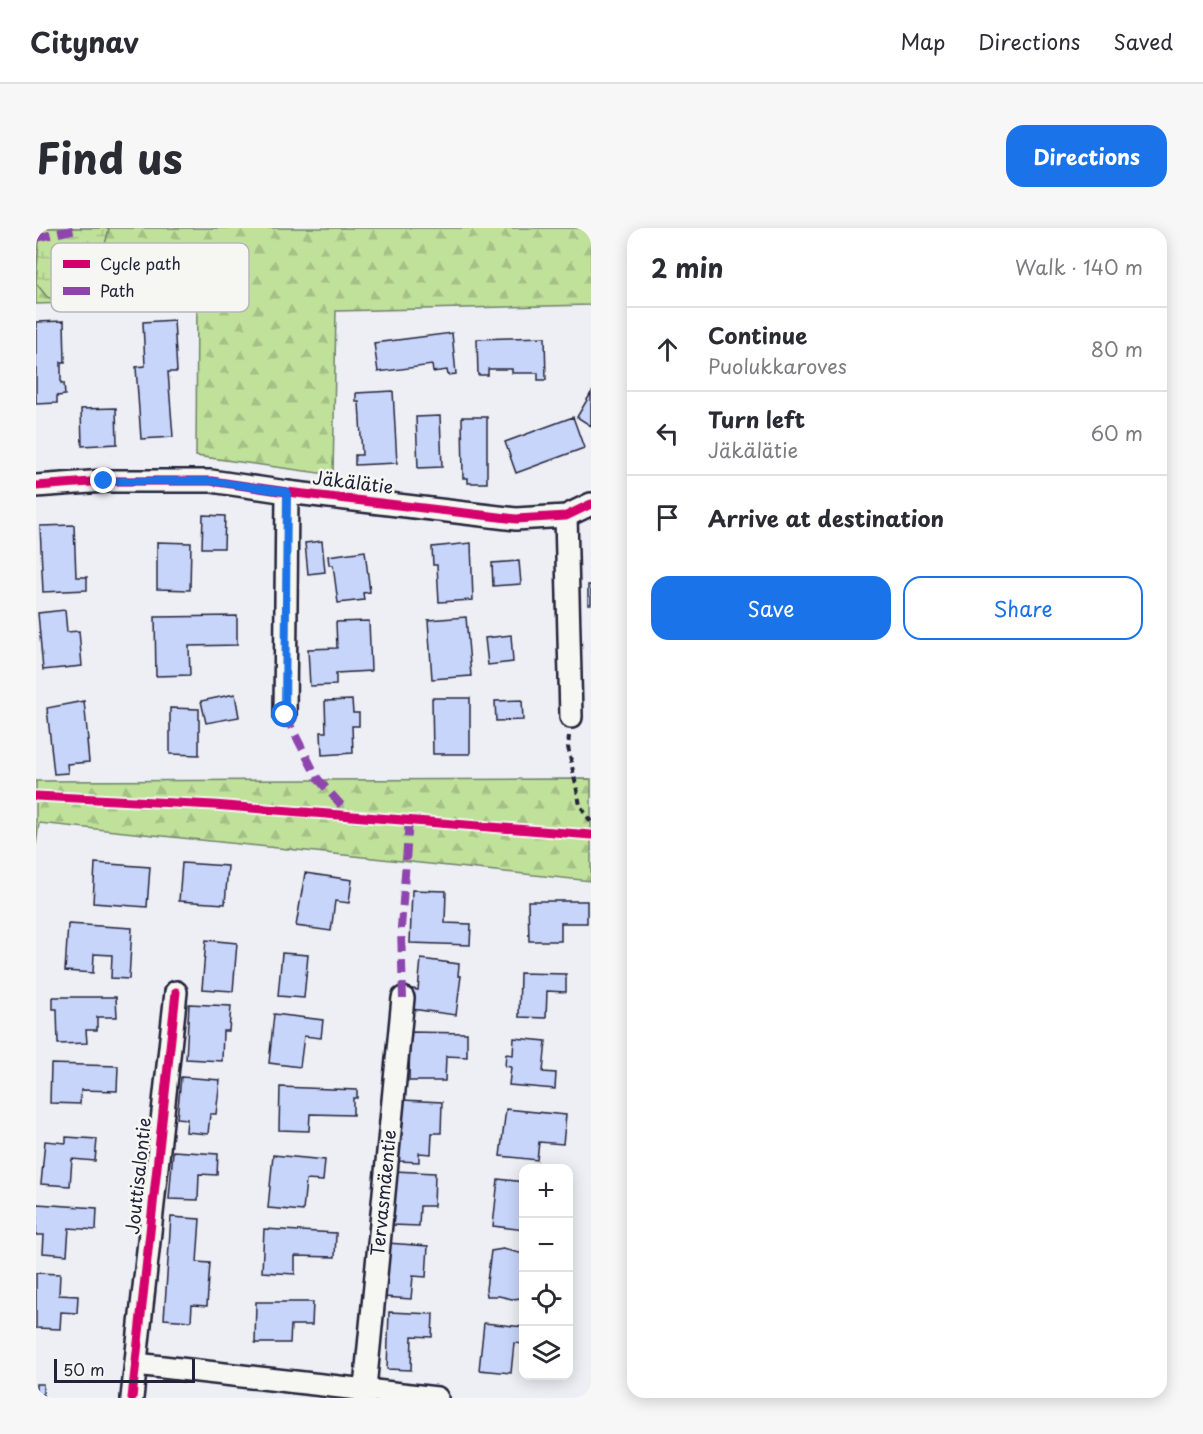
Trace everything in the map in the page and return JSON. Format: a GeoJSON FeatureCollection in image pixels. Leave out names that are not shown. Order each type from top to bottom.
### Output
{"type":"FeatureCollection","features":[{"type":"Feature","properties":{"kind":"street","name":"Jäkälätie"},"geometry":{"type":"LineString","coordinates":[[36,486],[104,481],[211,481],[516,519],[566,516],[591,504]]}},
{"type":"Feature","properties":{"kind":"street"},"geometry":{"type":"LineString","coordinates":[[285,715],[287,492]]}},
{"type":"Feature","properties":{"kind":"street"},"geometry":{"type":"LineString","coordinates":[[566,516],[571,717]]}},
{"type":"Feature","properties":{"kind":"street","name":"Jouttisalontie"},"geometry":{"type":"LineString","coordinates":[[132,1398],[176,992]]}},
{"type":"Feature","properties":{"kind":"street","name":"Tervasmäentie"},"geometry":{"type":"LineString","coordinates":[[364,1394],[403,998]]}},
{"type":"Feature","properties":{"kind":"street"},"geometry":{"type":"LineString","coordinates":[[136,1364],[364,1394],[437,1398]]}},
{"type":"Feature","properties":{"kind":"path"},"geometry":{"type":"LineString","coordinates":[[571,717],[568,747],[580,805],[591,822]]}},
{"type":"Feature","properties":{"kind":"green space"},"geometry":{"type":"Polygon","coordinates":[[[36,228],[591,228],[591,305],[336,311],[333,475],[196,456],[197,312],[249,312],[249,243],[51,243],[51,304],[36,304],[36,228]]]}},
{"type":"Feature","properties":{"kind":"green space"},"geometry":{"type":"Polygon","coordinates":[[[40,228],[109,228],[105,243],[51,243],[51,299],[36,283],[40,228]]]}},
{"type":"Feature","properties":{"kind":"green space"},"geometry":{"type":"Polygon","coordinates":[[[591,779],[591,881],[39,823],[36,845],[36,781],[591,779]]]}},
{"type":"Feature","properties":{"kind":"building"},"geometry":{"type":"Polygon","coordinates":[[[174,320],[177,372],[168,372],[173,437],[141,439],[136,367],[145,366],[143,322],[174,320]]]}},
{"type":"Feature","properties":{"kind":"building"},"geometry":{"type":"Polygon","coordinates":[[[64,321],[65,362],[61,362],[61,383],[64,383],[65,395],[57,396],[57,403],[36,404],[36,322],[64,321]]]}},
{"type":"Feature","properties":{"kind":"building"},"geometry":{"type":"Polygon","coordinates":[[[452,333],[456,374],[448,375],[447,370],[433,372],[432,365],[378,372],[374,343],[452,333]]]}},
{"type":"Feature","properties":{"kind":"building"},"geometry":{"type":"Polygon","coordinates":[[[545,337],[546,380],[538,380],[538,373],[512,373],[512,369],[488,369],[488,375],[478,375],[477,339],[545,337]]]}},
{"type":"Feature","properties":{"kind":"building"},"geometry":{"type":"Polygon","coordinates":[[[393,391],[397,463],[355,465],[355,455],[362,455],[359,402],[356,402],[356,393],[393,391]]]}},
{"type":"Feature","properties":{"kind":"building"},"geometry":{"type":"Polygon","coordinates":[[[591,393],[591,426],[577,417],[591,393]]]}},
{"type":"Feature","properties":{"kind":"building"},"geometry":{"type":"Polygon","coordinates":[[[116,408],[117,444],[82,446],[81,409],[116,408]]]}},
{"type":"Feature","properties":{"kind":"building"},"geometry":{"type":"Polygon","coordinates":[[[440,416],[442,467],[418,468],[416,417],[440,416]]]}},
{"type":"Feature","properties":{"kind":"building"},"geometry":{"type":"Polygon","coordinates":[[[462,417],[487,417],[487,483],[468,483],[468,478],[463,478],[462,417]]]}},
{"type":"Feature","properties":{"kind":"building"},"geometry":{"type":"Polygon","coordinates":[[[573,417],[584,448],[516,473],[505,442],[573,417]]]}},
{"type":"Feature","properties":{"kind":"building"},"geometry":{"type":"Polygon","coordinates":[[[203,515],[225,516],[224,548],[202,548],[203,515]]]}},
{"type":"Feature","properties":{"kind":"building"},"geometry":{"type":"Polygon","coordinates":[[[74,525],[76,577],[87,577],[87,590],[43,592],[40,526],[74,525]]]}},
{"type":"Feature","properties":{"kind":"building"},"geometry":{"type":"Polygon","coordinates":[[[322,541],[325,572],[308,574],[305,543],[322,541]]]}},
{"type":"Feature","properties":{"kind":"building"},"geometry":{"type":"Polygon","coordinates":[[[157,542],[191,543],[190,590],[157,589],[157,542]]]}},
{"type":"Feature","properties":{"kind":"building"},"geometry":{"type":"Polygon","coordinates":[[[471,543],[473,600],[439,602],[437,565],[433,565],[432,547],[471,543]]]}},
{"type":"Feature","properties":{"kind":"building"},"geometry":{"type":"Polygon","coordinates":[[[365,551],[370,592],[363,593],[364,600],[338,603],[333,565],[329,565],[328,556],[365,551]]]}},
{"type":"Feature","properties":{"kind":"building"},"geometry":{"type":"Polygon","coordinates":[[[519,561],[521,584],[493,586],[492,563],[519,561]]]}},
{"type":"Feature","properties":{"kind":"building"},"geometry":{"type":"Polygon","coordinates":[[[588,585],[591,585],[591,604],[588,604],[588,585]]]}},
{"type":"Feature","properties":{"kind":"building"},"geometry":{"type":"Polygon","coordinates":[[[65,610],[67,632],[79,631],[82,666],[43,670],[38,613],[65,610]]]}},
{"type":"Feature","properties":{"kind":"building"},"geometry":{"type":"Polygon","coordinates":[[[237,616],[237,645],[189,646],[190,675],[156,676],[155,617],[237,616]]]}},
{"type":"Feature","properties":{"kind":"building"},"geometry":{"type":"Polygon","coordinates":[[[466,617],[471,676],[432,679],[428,620],[466,617]]]}},
{"type":"Feature","properties":{"kind":"building"},"geometry":{"type":"Polygon","coordinates":[[[369,621],[371,671],[336,673],[336,685],[310,686],[308,649],[337,648],[336,622],[369,621]]]}},
{"type":"Feature","properties":{"kind":"building"},"geometry":{"type":"Polygon","coordinates":[[[511,635],[513,662],[488,665],[485,638],[511,635]]]}},
{"type":"Feature","properties":{"kind":"building"},"geometry":{"type":"Polygon","coordinates":[[[235,694],[239,717],[206,723],[201,701],[235,694]]]}},
{"type":"Feature","properties":{"kind":"building"},"geometry":{"type":"Polygon","coordinates":[[[432,698],[470,698],[470,754],[433,754],[432,698]]]}},
{"type":"Feature","properties":{"kind":"building"},"geometry":{"type":"Polygon","coordinates":[[[352,700],[353,713],[359,713],[359,726],[352,726],[353,753],[322,755],[321,732],[326,732],[325,701],[352,700]]]}},
{"type":"Feature","properties":{"kind":"building"},"geometry":{"type":"Polygon","coordinates":[[[522,700],[523,720],[496,721],[495,701],[522,700]]]}},
{"type":"Feature","properties":{"kind":"building"},"geometry":{"type":"Polygon","coordinates":[[[84,701],[89,762],[67,764],[68,773],[54,774],[47,708],[84,701]]]}},
{"type":"Feature","properties":{"kind":"building"},"geometry":{"type":"Polygon","coordinates":[[[170,708],[199,709],[199,755],[170,754],[170,708]]]}},
{"type":"Feature","properties":{"kind":"building"},"geometry":{"type":"Polygon","coordinates":[[[95,863],[150,867],[147,907],[93,903],[95,863]]]}},
{"type":"Feature","properties":{"kind":"building"},"geometry":{"type":"Polygon","coordinates":[[[182,863],[228,866],[225,904],[179,901],[182,863]]]}},
{"type":"Feature","properties":{"kind":"building"},"geometry":{"type":"Polygon","coordinates":[[[305,873],[352,880],[349,903],[335,901],[331,931],[296,926],[305,873]]]}},
{"type":"Feature","properties":{"kind":"building"},"geometry":{"type":"Polygon","coordinates":[[[412,890],[446,891],[445,923],[471,924],[470,945],[410,943],[412,890]]]}},
{"type":"Feature","properties":{"kind":"building"},"geometry":{"type":"Polygon","coordinates":[[[528,901],[587,901],[587,923],[561,923],[561,941],[529,941],[528,901]]]}},
{"type":"Feature","properties":{"kind":"building"},"geometry":{"type":"Polygon","coordinates":[[[68,924],[132,928],[129,979],[111,978],[112,955],[94,954],[93,973],[65,971],[68,924]]]}},
{"type":"Feature","properties":{"kind":"building"},"geometry":{"type":"Polygon","coordinates":[[[206,940],[237,943],[233,991],[202,989],[206,940]]]}},
{"type":"Feature","properties":{"kind":"building"},"geometry":{"type":"Polygon","coordinates":[[[282,953],[308,955],[304,998],[278,996],[282,953]]]}},
{"type":"Feature","properties":{"kind":"building"},"geometry":{"type":"Polygon","coordinates":[[[421,959],[459,964],[458,976],[461,976],[456,1015],[404,1008],[407,988],[418,990],[421,959]]]}},
{"type":"Feature","properties":{"kind":"building"},"geometry":{"type":"Polygon","coordinates":[[[520,973],[566,974],[566,992],[547,991],[546,1018],[519,1017],[520,973]]]}},
{"type":"Feature","properties":{"kind":"building"},"geometry":{"type":"Polygon","coordinates":[[[53,997],[116,997],[117,1017],[97,1017],[97,1030],[86,1030],[87,1043],[58,1044],[57,1009],[53,1009],[53,997]]]}},
{"type":"Feature","properties":{"kind":"building"},"geometry":{"type":"Polygon","coordinates":[[[189,1004],[231,1006],[229,1031],[223,1031],[222,1061],[186,1059],[189,1004]]]}},
{"type":"Feature","properties":{"kind":"building"},"geometry":{"type":"Polygon","coordinates":[[[274,1014],[323,1020],[321,1038],[304,1036],[300,1067],[269,1063],[274,1014]]]}},
{"type":"Feature","properties":{"kind":"building"},"geometry":{"type":"Polygon","coordinates":[[[410,1032],[467,1033],[467,1057],[446,1056],[445,1081],[409,1081],[410,1032]]]}},
{"type":"Feature","properties":{"kind":"building"},"geometry":{"type":"Polygon","coordinates":[[[514,1038],[546,1041],[543,1072],[556,1073],[555,1089],[509,1085],[511,1067],[505,1066],[506,1054],[513,1055],[514,1038]]]}},
{"type":"Feature","properties":{"kind":"building"},"geometry":{"type":"Polygon","coordinates":[[[51,1064],[118,1066],[117,1091],[81,1090],[80,1104],[50,1103],[51,1064]]]}},
{"type":"Feature","properties":{"kind":"building"},"geometry":{"type":"Polygon","coordinates":[[[181,1077],[220,1080],[216,1114],[210,1114],[208,1134],[186,1132],[187,1119],[177,1118],[181,1077]]]}},
{"type":"Feature","properties":{"kind":"building"},"geometry":{"type":"Polygon","coordinates":[[[280,1087],[357,1090],[357,1098],[353,1098],[353,1115],[310,1114],[309,1131],[279,1130],[280,1087]]]}},
{"type":"Feature","properties":{"kind":"building"},"geometry":{"type":"Polygon","coordinates":[[[402,1100],[442,1102],[441,1133],[432,1133],[431,1154],[419,1153],[419,1162],[399,1161],[402,1100]]]}},
{"type":"Feature","properties":{"kind":"building"},"geometry":{"type":"Polygon","coordinates":[[[506,1109],[566,1115],[563,1144],[539,1142],[537,1160],[500,1156],[506,1109]]]}},
{"type":"Feature","properties":{"kind":"building"},"geometry":{"type":"Polygon","coordinates":[[[66,1137],[97,1139],[95,1161],[72,1159],[70,1186],[41,1184],[45,1141],[66,1143],[66,1137]]]}},
{"type":"Feature","properties":{"kind":"building"},"geometry":{"type":"Polygon","coordinates":[[[173,1151],[218,1154],[217,1175],[199,1174],[198,1200],[169,1199],[173,1151]]]}},
{"type":"Feature","properties":{"kind":"building"},"geometry":{"type":"Polygon","coordinates":[[[273,1155],[325,1160],[323,1181],[306,1180],[303,1211],[268,1208],[273,1155]]]}},
{"type":"Feature","properties":{"kind":"building"},"geometry":{"type":"Polygon","coordinates":[[[394,1171],[435,1173],[434,1206],[420,1206],[419,1226],[392,1225],[394,1171]]]}},
{"type":"Feature","properties":{"kind":"building"},"geometry":{"type":"Polygon","coordinates":[[[498,1179],[519,1181],[519,1229],[493,1226],[498,1179]]]}},
{"type":"Feature","properties":{"kind":"building"},"geometry":{"type":"Polygon","coordinates":[[[37,1204],[97,1208],[96,1230],[69,1228],[67,1255],[43,1253],[44,1235],[36,1235],[37,1204]]]}},
{"type":"Feature","properties":{"kind":"building"},"geometry":{"type":"Polygon","coordinates":[[[171,1217],[200,1219],[197,1262],[210,1263],[207,1306],[192,1305],[191,1321],[164,1319],[171,1217]]]}},
{"type":"Feature","properties":{"kind":"building"},"geometry":{"type":"Polygon","coordinates":[[[264,1229],[336,1233],[335,1257],[295,1256],[295,1274],[262,1272],[264,1229]]]}},
{"type":"Feature","properties":{"kind":"building"},"geometry":{"type":"Polygon","coordinates":[[[387,1243],[428,1246],[426,1277],[413,1276],[411,1299],[384,1297],[387,1243]]]}},
{"type":"Feature","properties":{"kind":"building"},"geometry":{"type":"Polygon","coordinates":[[[503,1249],[519,1253],[519,1298],[487,1296],[491,1251],[503,1249]]]}},
{"type":"Feature","properties":{"kind":"building"},"geometry":{"type":"Polygon","coordinates":[[[36,1273],[60,1274],[59,1295],[78,1296],[77,1313],[61,1312],[60,1329],[36,1328],[36,1273]]]}},
{"type":"Feature","properties":{"kind":"building"},"geometry":{"type":"Polygon","coordinates":[[[256,1302],[313,1302],[312,1325],[291,1325],[290,1343],[255,1343],[256,1302]]]}},
{"type":"Feature","properties":{"kind":"building"},"geometry":{"type":"Polygon","coordinates":[[[389,1312],[433,1314],[432,1337],[412,1336],[411,1370],[387,1369],[389,1312]]]}},
{"type":"Feature","properties":{"kind":"building"},"geometry":{"type":"Polygon","coordinates":[[[484,1323],[519,1326],[519,1344],[514,1343],[511,1373],[479,1370],[484,1323]]]}},
{"type":"Feature","properties":{"kind":"building"},"geometry":{"type":"Polygon","coordinates":[[[36,1384],[43,1384],[43,1398],[36,1398],[36,1384]]]}},
{"type":"Feature","properties":{"kind":"marked path"},"geometry":{"type":"LineString","coordinates":[[36,238],[81,228]]}},
{"type":"Feature","properties":{"kind":"marked path"},"geometry":{"type":"LineString","coordinates":[[285,715],[318,779],[351,816]]}},
{"type":"Feature","properties":{"kind":"marked path"},"geometry":{"type":"LineString","coordinates":[[403,998],[401,928],[409,820]]}},
{"type":"Feature","properties":{"kind":"cycle path"},"geometry":{"type":"LineString","coordinates":[[36,486],[104,481],[211,481],[516,519],[566,516],[591,504]]}},
{"type":"Feature","properties":{"kind":"cycle path"},"geometry":{"type":"LineString","coordinates":[[36,796],[214,805],[591,835]]}},
{"type":"Feature","properties":{"kind":"cycle path"},"geometry":{"type":"LineString","coordinates":[[132,1398],[176,992]]}},
{"type":"Feature","properties":{"kind":"route"},"geometry":{"type":"LineString","coordinates":[[104,481],[211,481],[287,492],[285,715]]}}]}
